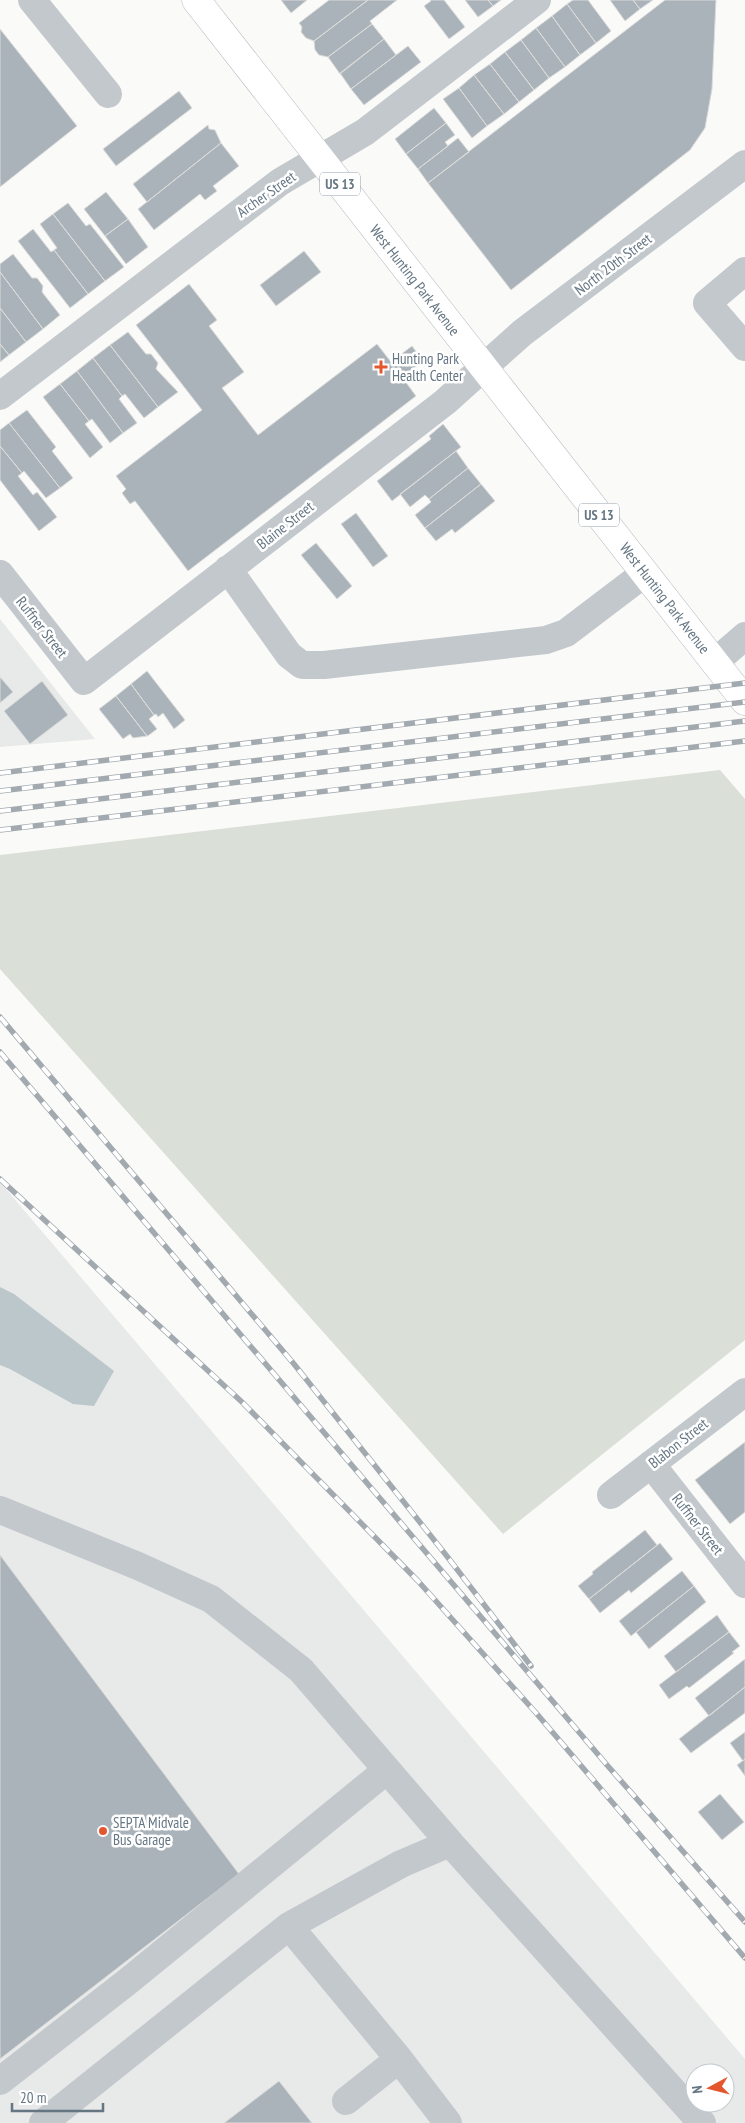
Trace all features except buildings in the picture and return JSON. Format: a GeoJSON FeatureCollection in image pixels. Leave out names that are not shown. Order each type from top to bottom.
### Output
{"type":"FeatureCollection","features":[{"type":"Feature","properties":{"kind":"main road","name":"West Hunting Park Avenue"},"geometry":{"type":"LineString","coordinates":[[196,0],[745,701]]}},
{"type":"Feature","properties":{"kind":"street"},"geometry":{"type":"LineString","coordinates":[[32,0],[108,94]]}},
{"type":"Feature","properties":{"kind":"street","name":"Archer Street"},"geometry":{"type":"LineString","coordinates":[[0,396],[280,182],[366,132],[537,0]]}},
{"type":"Feature","properties":{"kind":"street","name":"North 20th Street"},"geometry":{"type":"LineString","coordinates":[[484,367],[522,333],[745,164]]}},
{"type":"Feature","properties":{"kind":"street"},"geometry":{"type":"LineString","coordinates":[[745,271],[706,303],[745,347]]}},
{"type":"Feature","properties":{"kind":"street","name":"Blaine Street"},"geometry":{"type":"LineString","coordinates":[[84,681],[445,402],[484,367]]}},
{"type":"Feature","properties":{"kind":"street"},"geometry":{"type":"LineString","coordinates":[[228,569],[289,655],[302,664],[324,665],[546,640],[566,633],[645,573]]}},
{"type":"Feature","properties":{"kind":"street","name":"Ruffner Street"},"geometry":{"type":"LineString","coordinates":[[0,574],[84,681]]}},
{"type":"Feature","properties":{"kind":"street"},"geometry":{"type":"LineString","coordinates":[[715,662],[745,636]]}},
{"type":"Feature","properties":{"kind":"street","name":"Blabon Street"},"geometry":{"type":"LineString","coordinates":[[611,1495],[745,1392]]}},
{"type":"Feature","properties":{"kind":"street","name":"Ruffner Street"},"geometry":{"type":"LineString","coordinates":[[651,1464],[745,1584]]}},
{"type":"Feature","properties":{"kind":"street"},"geometry":{"type":"LineString","coordinates":[[0,1510],[138,1566],[211,1599],[301,1670],[450,1843],[702,2123]]}},
{"type":"Feature","properties":{"kind":"street"},"geometry":{"type":"LineString","coordinates":[[0,2081],[127,1982],[387,1770]]}},
{"type":"Feature","properties":{"kind":"street"},"geometry":{"type":"LineString","coordinates":[[43,2123],[289,1926],[401,1864],[450,1843]]}},
{"type":"Feature","properties":{"kind":"street"},"geometry":{"type":"LineString","coordinates":[[289,1926],[399,2059],[448,2123]]}},
{"type":"Feature","properties":{"kind":"street"},"geometry":{"type":"LineString","coordinates":[[346,2101],[399,2059]]}},
{"type":"Feature","properties":{"kind":"shaded area"},"geometry":{"type":"Polygon","coordinates":[[[0,619],[95,739],[0,747],[0,619]]]}},
{"type":"Feature","properties":{"kind":"shaded area"},"geometry":{"type":"Polygon","coordinates":[[[720,770],[745,799],[745,1340],[503,1534],[0,969],[0,855],[720,770]]]}},
{"type":"Feature","properties":{"kind":"shaded area"},"geometry":{"type":"Polygon","coordinates":[[[0,1182],[745,2059],[745,2123],[0,2123],[0,1182]]]}},
{"type":"Feature","properties":{"kind":"shaded area"},"geometry":{"type":"Polygon","coordinates":[[[0,1287],[14,1294],[114,1371],[94,1406],[73,1404],[0,1365],[0,1287]]]}},
{"type":"Feature","properties":{"kind":"railway"},"geometry":{"type":"LineString","coordinates":[[0,773],[745,683]]}},
{"type":"Feature","properties":{"kind":"railway"},"geometry":{"type":"LineString","coordinates":[[0,791],[745,702]]}},
{"type":"Feature","properties":{"kind":"railway"},"geometry":{"type":"LineString","coordinates":[[0,811],[745,721]]}},
{"type":"Feature","properties":{"kind":"railway"},"geometry":{"type":"LineString","coordinates":[[0,830],[745,741]]}},
{"type":"Feature","properties":{"kind":"railway"},"geometry":{"type":"LineString","coordinates":[[0,1017],[294,1364],[446,1555],[531,1666]]}},
{"type":"Feature","properties":{"kind":"railway"},"geometry":{"type":"LineString","coordinates":[[0,1052],[607,1765],[745,1922]]}},
{"type":"Feature","properties":{"kind":"railway"},"geometry":{"type":"LineString","coordinates":[[0,1179],[243,1403],[418,1581],[537,1714],[745,1958]]}},
{"type":"Feature","properties":{"kind":"place","name":"Hunting Park Health Center"},"geometry":{"type":"Point","coordinates":[381,367]}},
{"type":"Feature","properties":{"kind":"place","name":"SEPTA Midvale Bus Garage"},"geometry":{"type":"Point","coordinates":[103,1831]}}]}
